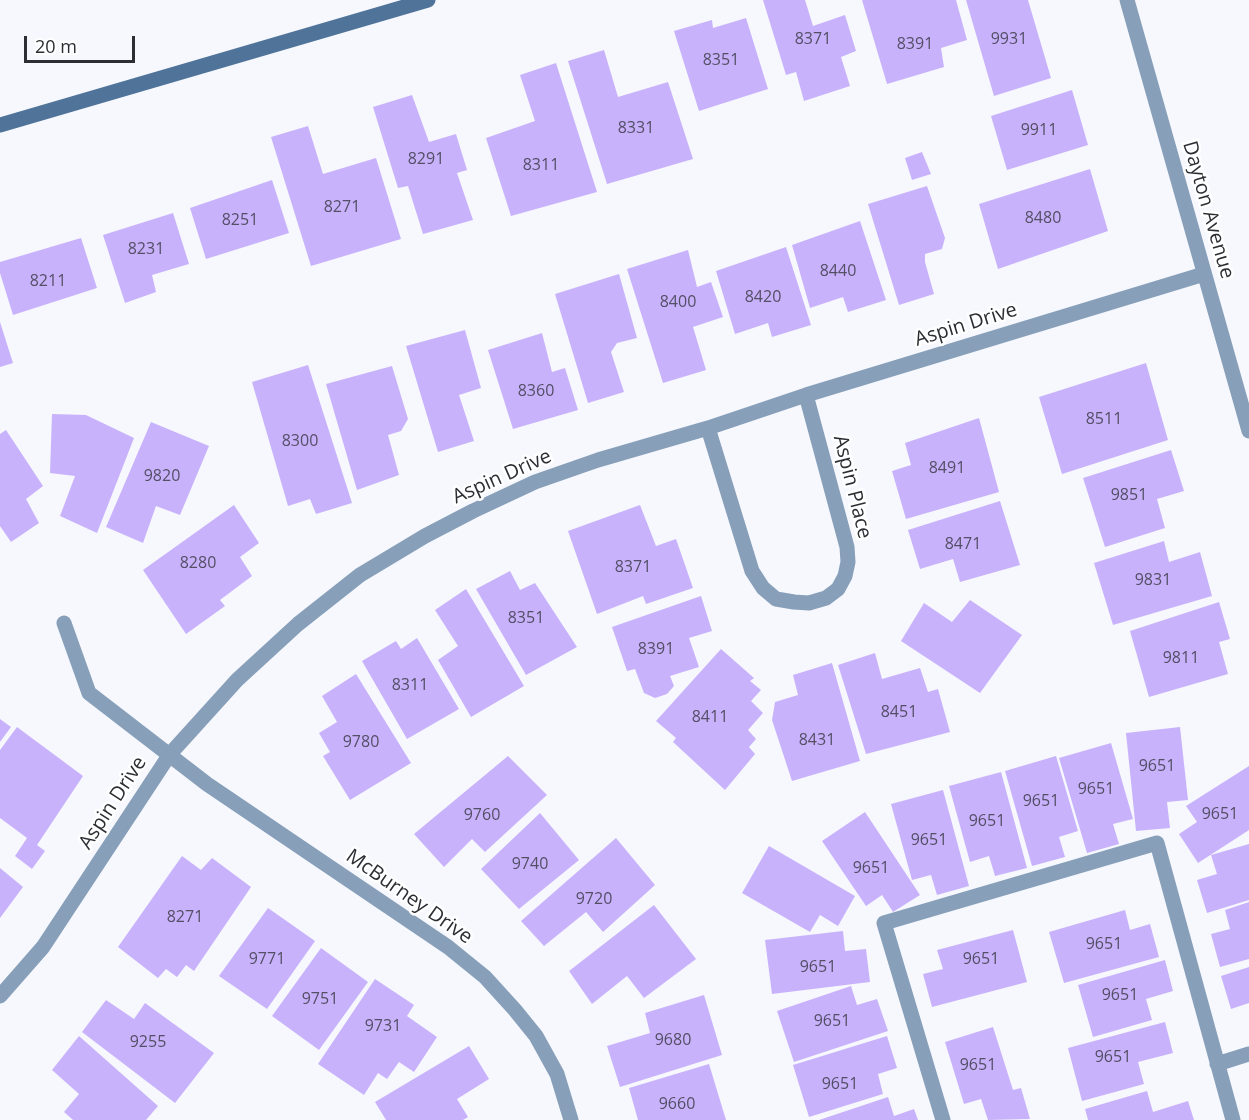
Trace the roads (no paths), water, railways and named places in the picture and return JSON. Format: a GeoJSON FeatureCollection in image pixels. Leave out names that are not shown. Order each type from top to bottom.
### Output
{"type":"FeatureCollection","features":[{"type":"Feature","properties":{"kind":"main road"},"geometry":{"type":"LineString","coordinates":[[0,125],[428,0]]}},
{"type":"Feature","properties":{"kind":"street","name":"Dayton Avenue"},"geometry":{"type":"LineString","coordinates":[[1128,0],[1249,431]]}},
{"type":"Feature","properties":{"kind":"street","name":"Aspin Drive"},"geometry":{"type":"LineString","coordinates":[[0,996],[43,947],[170,754],[237,680],[298,624],[360,575],[425,536],[535,482],[598,460],[708,429],[806,395],[1204,274]]}},
{"type":"Feature","properties":{"kind":"street","name":"Aspin Place"},"geometry":{"type":"LineString","coordinates":[[708,429],[752,571],[762,588],[776,599],[794,602],[809,603],[826,598],[838,588],[845,576],[848,562],[847,547],[806,395]]}},
{"type":"Feature","properties":{"kind":"street","name":"McBurney Drive"},"geometry":{"type":"LineString","coordinates":[[64,623],[89,693],[207,783],[448,947],[485,977],[536,1036],[557,1074],[571,1120]]}},
{"type":"Feature","properties":{"kind":"street"},"geometry":{"type":"LineString","coordinates":[[943,1120],[884,923],[1157,843],[1233,1120]]}},
{"type":"Feature","properties":{"kind":"street"},"geometry":{"type":"LineString","coordinates":[[1217,1064],[1249,1054]]}}]}
